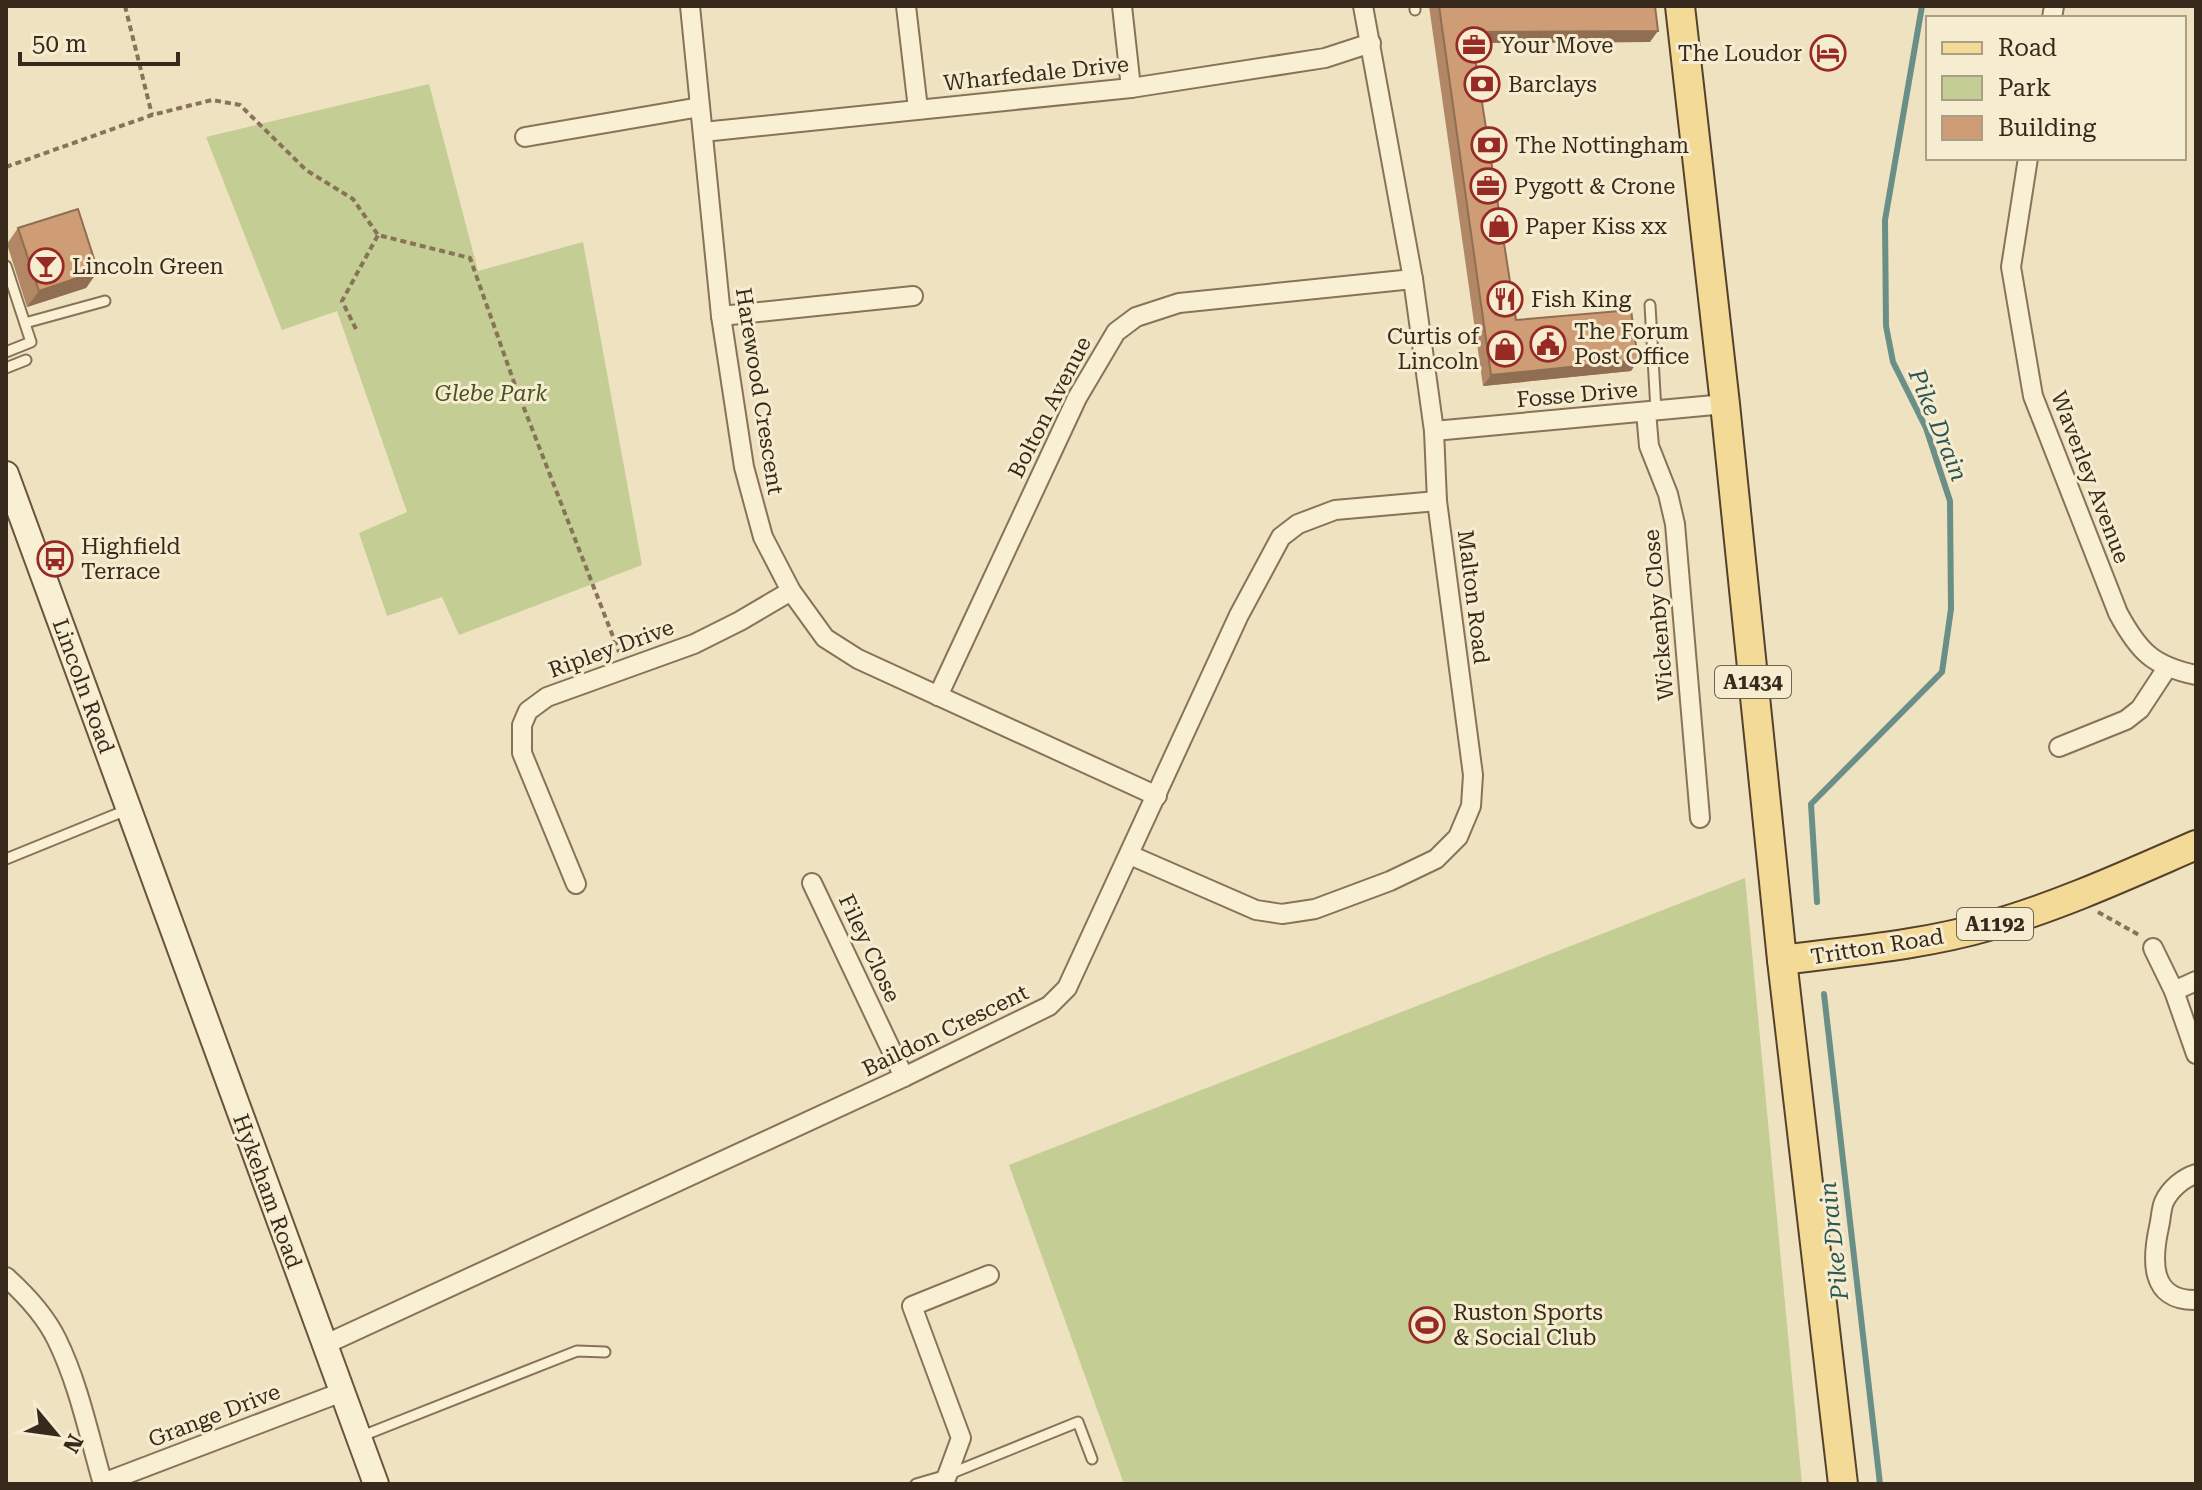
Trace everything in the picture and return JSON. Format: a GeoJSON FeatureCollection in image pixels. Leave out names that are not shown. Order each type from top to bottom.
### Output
{"type":"FeatureCollection","features":[{"type":"Feature","properties":{"kind":"main road","name":"A1434"},"geometry":{"type":"LineString","coordinates":[[1680,6],[1725,404],[1782,960],[1843,1484]]}},
{"type":"Feature","properties":{"kind":"main road","name":"Tritton Road"},"geometry":{"type":"LineString","coordinates":[[1782,960],[1917,942],[1990,926],[2072,898],[2196,845]]}},
{"type":"Feature","properties":{"kind":"street","name":"Harewood Crescent"},"geometry":{"type":"LineString","coordinates":[[690,6],[721,316],[744,467],[763,537],[791,591],[825,638],[858,659],[1157,796]]}},
{"type":"Feature","properties":{"kind":"street"},"geometry":{"type":"LineString","coordinates":[[906,6],[918,109]]}},
{"type":"Feature","properties":{"kind":"street"},"geometry":{"type":"LineString","coordinates":[[1122,6],[1131,88]]}},
{"type":"Feature","properties":{"kind":"street","name":"Malton Road"},"geometry":{"type":"LineString","coordinates":[[1130,855],[1256,910],[1282,914],[1315,909],[1390,881],[1436,859],[1458,837],[1471,806],[1473,775],[1437,501],[1434,431],[1413,279],[1363,6]]}},
{"type":"Feature","properties":{"kind":"street","name":"Wharfedale Drive"},"geometry":{"type":"LineString","coordinates":[[703,132],[1131,88],[1325,58],[1371,43]]}},
{"type":"Feature","properties":{"kind":"street"},"geometry":{"type":"LineString","coordinates":[[525,137],[700,107]]}},
{"type":"Feature","properties":{"kind":"street","name":"Waverley Avenue"},"geometry":{"type":"LineString","coordinates":[[2028,160],[2011,267],[2033,396],[2118,613],[2132,639],[2150,658],[2167,668],[2196,675]]}},
{"type":"Feature","properties":{"kind":"street","name":"Bolton Avenue"},"geometry":{"type":"LineString","coordinates":[[938,696],[1077,398],[1116,332],[1136,317],[1179,303],[1301,293],[1413,279]]}},
{"type":"Feature","properties":{"kind":"street"},"geometry":{"type":"LineString","coordinates":[[721,316],[913,296]]}},
{"type":"Feature","properties":{"kind":"street","name":"Fosse Drive"},"geometry":{"type":"LineString","coordinates":[[1434,431],[1725,404]]}},
{"type":"Feature","properties":{"kind":"street","name":"Wickenby Close"},"geometry":{"type":"LineString","coordinates":[[1651,412],[1649,446],[1668,494],[1675,524],[1700,818]]}},
{"type":"Feature","properties":{"kind":"street","name":"Lincoln Road"},"geometry":{"type":"LineString","coordinates":[[6,474],[162,897]]}},
{"type":"Feature","properties":{"kind":"street","name":"Baildon Crescent"},"geometry":{"type":"LineString","coordinates":[[324,1345],[904,1077],[1049,1006],[1067,988],[1239,615],[1281,537],[1298,524],[1335,510],[1437,501]]}},
{"type":"Feature","properties":{"kind":"street","name":"Ripley Drive"},"geometry":{"type":"LineString","coordinates":[[576,884],[522,753],[522,725],[528,711],[547,697],[694,644],[791,591]]}},
{"type":"Feature","properties":{"kind":"street"},"geometry":{"type":"LineString","coordinates":[[2059,747],[2126,720],[2140,709],[2167,668]]}},
{"type":"Feature","properties":{"kind":"street","name":"Filey Close"},"geometry":{"type":"LineString","coordinates":[[812,883],[904,1077]]}},
{"type":"Feature","properties":{"kind":"street","name":"Hykeham Road"},"geometry":{"type":"LineString","coordinates":[[162,897],[376,1484]]}},
{"type":"Feature","properties":{"kind":"street"},"geometry":{"type":"LineString","coordinates":[[2153,948],[2174,991],[2196,1054]]}},
{"type":"Feature","properties":{"kind":"street"},"geometry":{"type":"LineString","coordinates":[[2174,991],[2196,981]]}},
{"type":"Feature","properties":{"kind":"street"},"geometry":{"type":"LineString","coordinates":[[2196,1174],[2180,1181],[2164,1202],[2153,1253],[2159,1283],[2175,1296],[2196,1300]]}},
{"type":"Feature","properties":{"kind":"street"},"geometry":{"type":"LineString","coordinates":[[945,1479],[961,1438],[912,1306],[989,1275]]}},
{"type":"Feature","properties":{"kind":"street"},"geometry":{"type":"LineString","coordinates":[[6,1277],[31,1301],[57,1339],[80,1402],[103,1483]]}},
{"type":"Feature","properties":{"kind":"street","name":"Grange Drive"},"geometry":{"type":"LineString","coordinates":[[103,1483],[342,1392]]}},
{"type":"Feature","properties":{"kind":"lane"},"geometry":{"type":"LineString","coordinates":[[6,266],[31,342],[6,352]]}},
{"type":"Feature","properties":{"kind":"lane"},"geometry":{"type":"LineString","coordinates":[[25,323],[105,301]]}},
{"type":"Feature","properties":{"kind":"lane"},"geometry":{"type":"LineString","coordinates":[[1650,305],[1651,412]]}},
{"type":"Feature","properties":{"kind":"lane"},"geometry":{"type":"LineString","coordinates":[[6,368],[26,360]]}},
{"type":"Feature","properties":{"kind":"lane"},"geometry":{"type":"LineString","coordinates":[[6,859],[129,809]]}},
{"type":"Feature","properties":{"kind":"lane"},"geometry":{"type":"LineString","coordinates":[[358,1437],[577,1351],[605,1352]]}},
{"type":"Feature","properties":{"kind":"lane"},"geometry":{"type":"LineString","coordinates":[[916,1484],[945,1479],[1078,1422],[1092,1459]]}},
{"type":"Feature","properties":{"kind":"path"},"geometry":{"type":"LineString","coordinates":[[125,6],[152,115]]}},
{"type":"Feature","properties":{"kind":"path"},"geometry":{"type":"LineString","coordinates":[[6,167],[152,115],[212,100],[240,105],[306,170],[353,199],[378,235],[470,258],[515,385],[625,667]]}},
{"type":"Feature","properties":{"kind":"path"},"geometry":{"type":"LineString","coordinates":[[356,329],[342,301],[378,235]]}},
{"type":"Feature","properties":{"kind":"path"},"geometry":{"type":"LineString","coordinates":[[2072,898],[2134,931],[2153,948]]}},
{"type":"Feature","properties":{"kind":"green space","name":"Glebe Park"},"geometry":{"type":"Polygon","coordinates":[[[429,84],[478,271],[583,242],[642,565],[459,635],[442,597],[387,616],[359,533],[407,512],[337,311],[282,330],[206,137],[429,84]]]}},
{"type":"Feature","properties":{"kind":"green space","name":"Ruston Sports & Social Club"},"geometry":{"type":"Polygon","coordinates":[[[1745,878],[1802,1484],[1124,1484],[1009,1165],[1745,878]]]}},
{"type":"Feature","properties":{"kind":"building"},"geometry":{"type":"Polygon","coordinates":[[[1439,6],[1655,6],[1658,31],[1471,32],[1516,320],[1631,310],[1638,360],[1491,375],[1439,6]]]}},
{"type":"Feature","properties":{"kind":"building","name":"Lincoln Green"},"geometry":{"type":"Polygon","coordinates":[[[78,209],[98,271],[39,291],[18,228],[78,209]]]}},
{"type":"Feature","properties":{"kind":"waterway","name":"Pike Drain"},"geometry":{"type":"LineString","coordinates":[[1817,902],[1811,804],[1942,672],[1951,609],[1950,501],[1926,428],[1893,362],[1886,326],[1885,220],[1922,6]]}},
{"type":"Feature","properties":{"kind":"waterway","name":"Pike Drain"},"geometry":{"type":"LineString","coordinates":[[1824,994],[1880,1484]]}},
{"type":"Feature","properties":{"kind":"place","name":"Your Move"},"geometry":{"type":"Point","coordinates":[1474,45]}},
{"type":"Feature","properties":{"kind":"place","name":"The Loudor"},"geometry":{"type":"Point","coordinates":[1828,53]}},
{"type":"Feature","properties":{"kind":"place","name":"Barclays"},"geometry":{"type":"Point","coordinates":[1482,84]}},
{"type":"Feature","properties":{"kind":"place","name":"The Nottingham"},"geometry":{"type":"Point","coordinates":[1489,145]}},
{"type":"Feature","properties":{"kind":"place","name":"Pygott & Crone"},"geometry":{"type":"Point","coordinates":[1488,186]}},
{"type":"Feature","properties":{"kind":"place","name":"Paper Kiss xx"},"geometry":{"type":"Point","coordinates":[1499,226]}},
{"type":"Feature","properties":{"kind":"place","name":"Lincoln Green"},"geometry":{"type":"Point","coordinates":[46,266]}},
{"type":"Feature","properties":{"kind":"place","name":"Fish King"},"geometry":{"type":"Point","coordinates":[1505,299]}},
{"type":"Feature","properties":{"kind":"place","name":"The Forum Post Office"},"geometry":{"type":"Point","coordinates":[1548,344]}},
{"type":"Feature","properties":{"kind":"place","name":"Curtis of Lincoln"},"geometry":{"type":"Point","coordinates":[1505,349]}},
{"type":"Feature","properties":{"kind":"place","name":"Highfield Terrace"},"geometry":{"type":"Point","coordinates":[55,559]}},
{"type":"Feature","properties":{"kind":"place","name":"Ruston Sports & Social Club"},"geometry":{"type":"Point","coordinates":[1427,1325]}}]}
